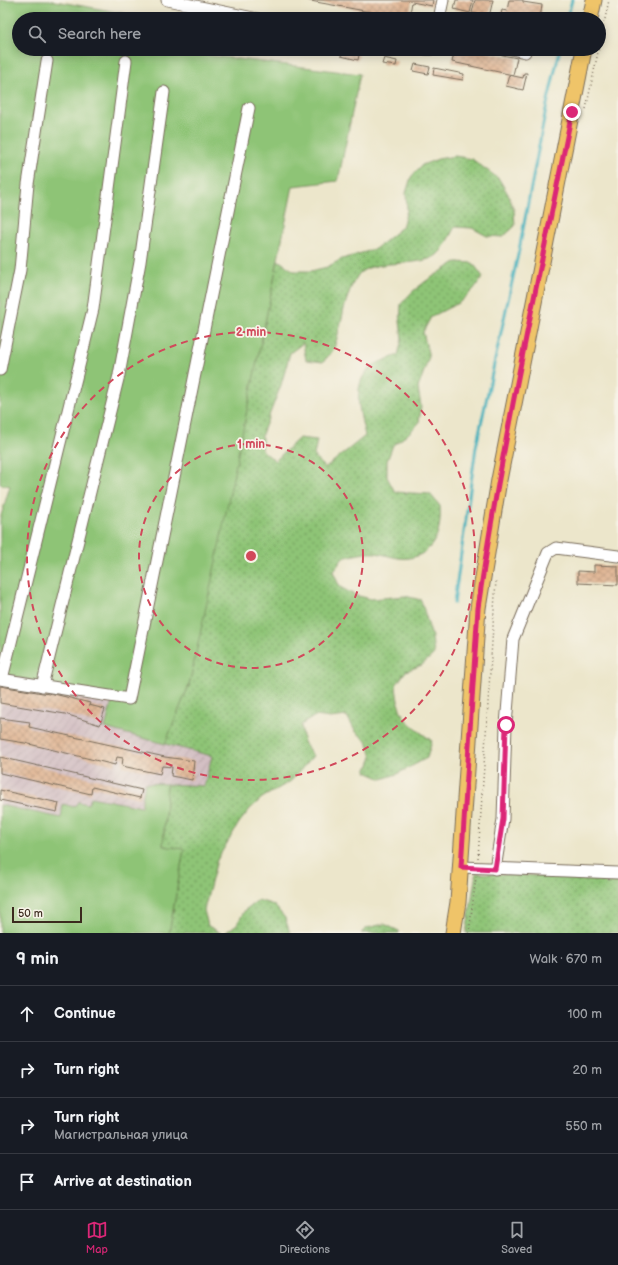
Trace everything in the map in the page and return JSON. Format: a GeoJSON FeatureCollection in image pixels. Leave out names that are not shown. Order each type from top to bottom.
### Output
{"type":"FeatureCollection","features":[{"type":"Feature","properties":{"kind":"main road"},"geometry":{"type":"LineString","coordinates":[[591,12],[594,0]]}},
{"type":"Feature","properties":{"kind":"main road"},"geometry":{"type":"LineString","coordinates":[[453,933],[458,902],[461,867],[478,608],[499,480],[583,56]]}},
{"type":"Feature","properties":{"kind":"lane"},"geometry":{"type":"LineString","coordinates":[[167,0],[208,4],[235,12]]}},
{"type":"Feature","properties":{"kind":"lane"},"geometry":{"type":"LineString","coordinates":[[440,12],[443,0]]}},
{"type":"Feature","properties":{"kind":"lane"},"geometry":{"type":"LineString","coordinates":[[0,370],[20,270],[28,184],[47,61]]}},
{"type":"Feature","properties":{"kind":"lane"},"geometry":{"type":"LineString","coordinates":[[126,61],[93,309],[1,679],[129,699],[249,108]]}},
{"type":"Feature","properties":{"kind":"lane"},"geometry":{"type":"LineString","coordinates":[[42,686],[119,375],[140,262],[164,92]]}},
{"type":"Feature","properties":{"kind":"lane"},"geometry":{"type":"LineString","coordinates":[[495,869],[503,819],[506,725],[513,639],[515,632],[548,553],[556,548],[618,556]]}},
{"type":"Feature","properties":{"kind":"lane"},"geometry":{"type":"LineString","coordinates":[[461,867],[618,873]]}},
{"type":"Feature","properties":{"kind":"path"},"geometry":{"type":"LineString","coordinates":[[606,14],[609,0]]}},
{"type":"Feature","properties":{"kind":"path"},"geometry":{"type":"LineString","coordinates":[[585,111],[597,56]]}},
{"type":"Feature","properties":{"kind":"path"},"geometry":{"type":"LineString","coordinates":[[469,933],[477,868],[485,719],[496,578]]}},
{"type":"Feature","properties":{"kind":"shaded area"},"geometry":{"type":"Polygon","coordinates":[[[0,684],[112,702],[105,728],[212,756],[204,786],[141,807],[91,797],[88,804],[74,807],[61,818],[0,805],[0,684]]]}},
{"type":"Feature","properties":{"kind":"green space"},"geometry":{"type":"Polygon","coordinates":[[[0,0],[49,0],[117,12],[12,12],[12,56],[215,56],[360,74],[338,181],[293,186],[189,685],[165,744],[105,728],[112,702],[0,673],[0,519],[10,486],[0,484],[0,0]]]}},
{"type":"Feature","properties":{"kind":"green space"},"geometry":{"type":"Polygon","coordinates":[[[455,156],[472,159],[499,179],[508,194],[514,210],[515,226],[503,237],[487,236],[472,228],[455,227],[440,252],[429,259],[384,265],[364,270],[358,275],[349,291],[337,339],[332,352],[323,362],[306,360],[303,343],[290,353],[281,385],[262,434],[262,450],[275,461],[299,438],[317,440],[314,456],[325,468],[365,436],[359,402],[360,385],[363,377],[371,367],[398,355],[402,339],[400,321],[401,304],[412,292],[426,281],[456,262],[473,263],[483,277],[473,290],[460,302],[431,317],[423,332],[429,357],[418,388],[421,406],[419,423],[407,435],[393,445],[387,461],[387,477],[395,492],[430,494],[440,506],[440,523],[436,538],[426,551],[410,558],[397,558],[376,553],[360,554],[343,558],[333,572],[340,587],[355,595],[371,599],[405,596],[421,600],[432,637],[434,654],[422,665],[406,671],[396,685],[399,706],[405,718],[432,741],[427,758],[397,774],[382,779],[366,772],[372,757],[367,741],[355,731],[347,716],[330,718],[315,716],[301,725],[304,742],[313,756],[291,781],[262,798],[250,809],[239,823],[217,860],[204,910],[208,926],[221,933],[169,933],[184,849],[163,847],[167,784],[204,786],[212,756],[165,744],[189,685],[278,260],[294,271],[311,271],[327,267],[342,259],[375,249],[402,227],[407,210],[406,193],[411,177],[422,165],[438,159],[455,156]]]}},
{"type":"Feature","properties":{"kind":"green space"},"geometry":{"type":"Polygon","coordinates":[[[145,783],[167,784],[163,846],[184,849],[169,933],[0,933],[0,805],[61,818],[63,804],[74,807],[78,802],[88,804],[91,797],[141,807],[145,783]]]}},
{"type":"Feature","properties":{"kind":"green space"},"geometry":{"type":"Polygon","coordinates":[[[476,873],[618,879],[618,933],[466,933],[476,873]]]}},
{"type":"Feature","properties":{"kind":"green space"},"geometry":{"type":"Polygon","coordinates":[[[258,900],[274,905],[285,918],[290,933],[225,933],[237,924],[245,910],[258,900]]]}},
{"type":"Feature","properties":{"kind":"green space"},"geometry":{"type":"Polygon","coordinates":[[[384,924],[399,931],[399,933],[361,933],[367,928],[384,924]]]}},
{"type":"Feature","properties":{"kind":"building"},"geometry":{"type":"Polygon","coordinates":[[[305,0],[433,0],[432,6],[412,2],[410,12],[371,12],[305,0]]]}},
{"type":"Feature","properties":{"kind":"building"},"geometry":{"type":"Polygon","coordinates":[[[456,0],[473,0],[470,12],[454,9],[456,0]]]}},
{"type":"Feature","properties":{"kind":"building"},"geometry":{"type":"Polygon","coordinates":[[[475,0],[493,0],[490,12],[472,12],[475,0]]]}},
{"type":"Feature","properties":{"kind":"building"},"geometry":{"type":"Polygon","coordinates":[[[509,0],[523,0],[523,2],[542,5],[541,12],[502,12],[502,10],[507,11],[509,0]]]}},
{"type":"Feature","properties":{"kind":"building"},"geometry":{"type":"Polygon","coordinates":[[[341,56],[359,56],[358,60],[341,56]]]}},
{"type":"Feature","properties":{"kind":"building"},"geometry":{"type":"Polygon","coordinates":[[[453,56],[507,56],[517,58],[513,75],[452,62],[453,56]]]}},
{"type":"Feature","properties":{"kind":"building"},"geometry":{"type":"Polygon","coordinates":[[[384,58],[397,61],[396,66],[382,64],[384,58]]]}},
{"type":"Feature","properties":{"kind":"building"},"geometry":{"type":"Polygon","coordinates":[[[415,64],[430,67],[428,74],[413,71],[415,64]]]}},
{"type":"Feature","properties":{"kind":"building"},"geometry":{"type":"Polygon","coordinates":[[[434,68],[464,74],[463,80],[433,75],[434,68]]]}},
{"type":"Feature","properties":{"kind":"building"},"geometry":{"type":"Polygon","coordinates":[[[524,73],[527,73],[523,90],[506,86],[509,75],[523,78],[524,73]]]}},
{"type":"Feature","properties":{"kind":"building"},"geometry":{"type":"Polygon","coordinates":[[[594,565],[618,566],[618,585],[578,583],[578,571],[594,572],[594,565]]]}},
{"type":"Feature","properties":{"kind":"building"},"geometry":{"type":"Polygon","coordinates":[[[0,686],[50,693],[90,703],[89,705],[105,709],[100,725],[65,714],[0,703],[0,686]]]}},
{"type":"Feature","properties":{"kind":"building"},"geometry":{"type":"Polygon","coordinates":[[[0,718],[30,722],[29,727],[165,757],[194,761],[192,780],[171,776],[172,767],[162,766],[160,774],[122,766],[123,758],[117,757],[115,765],[25,743],[0,739],[0,718]]]}},
{"type":"Feature","properties":{"kind":"building"},"geometry":{"type":"Polygon","coordinates":[[[0,757],[142,790],[140,798],[92,787],[91,794],[0,773],[0,757]]]}},
{"type":"Feature","properties":{"kind":"building"},"geometry":{"type":"Polygon","coordinates":[[[0,790],[59,803],[57,812],[0,800],[0,790]]]}},
{"type":"Feature","properties":{"kind":"waterway"},"geometry":{"type":"LineString","coordinates":[[569,12],[572,0]]}},
{"type":"Feature","properties":{"kind":"waterway"},"geometry":{"type":"LineString","coordinates":[[454,603],[476,447],[519,250],[546,109],[558,56]]}},
{"type":"Feature","properties":{"kind":"route"},"geometry":{"type":"LineString","coordinates":[[506,725],[503,819],[495,869],[461,867],[478,608],[499,480],[572,112]]}}]}
